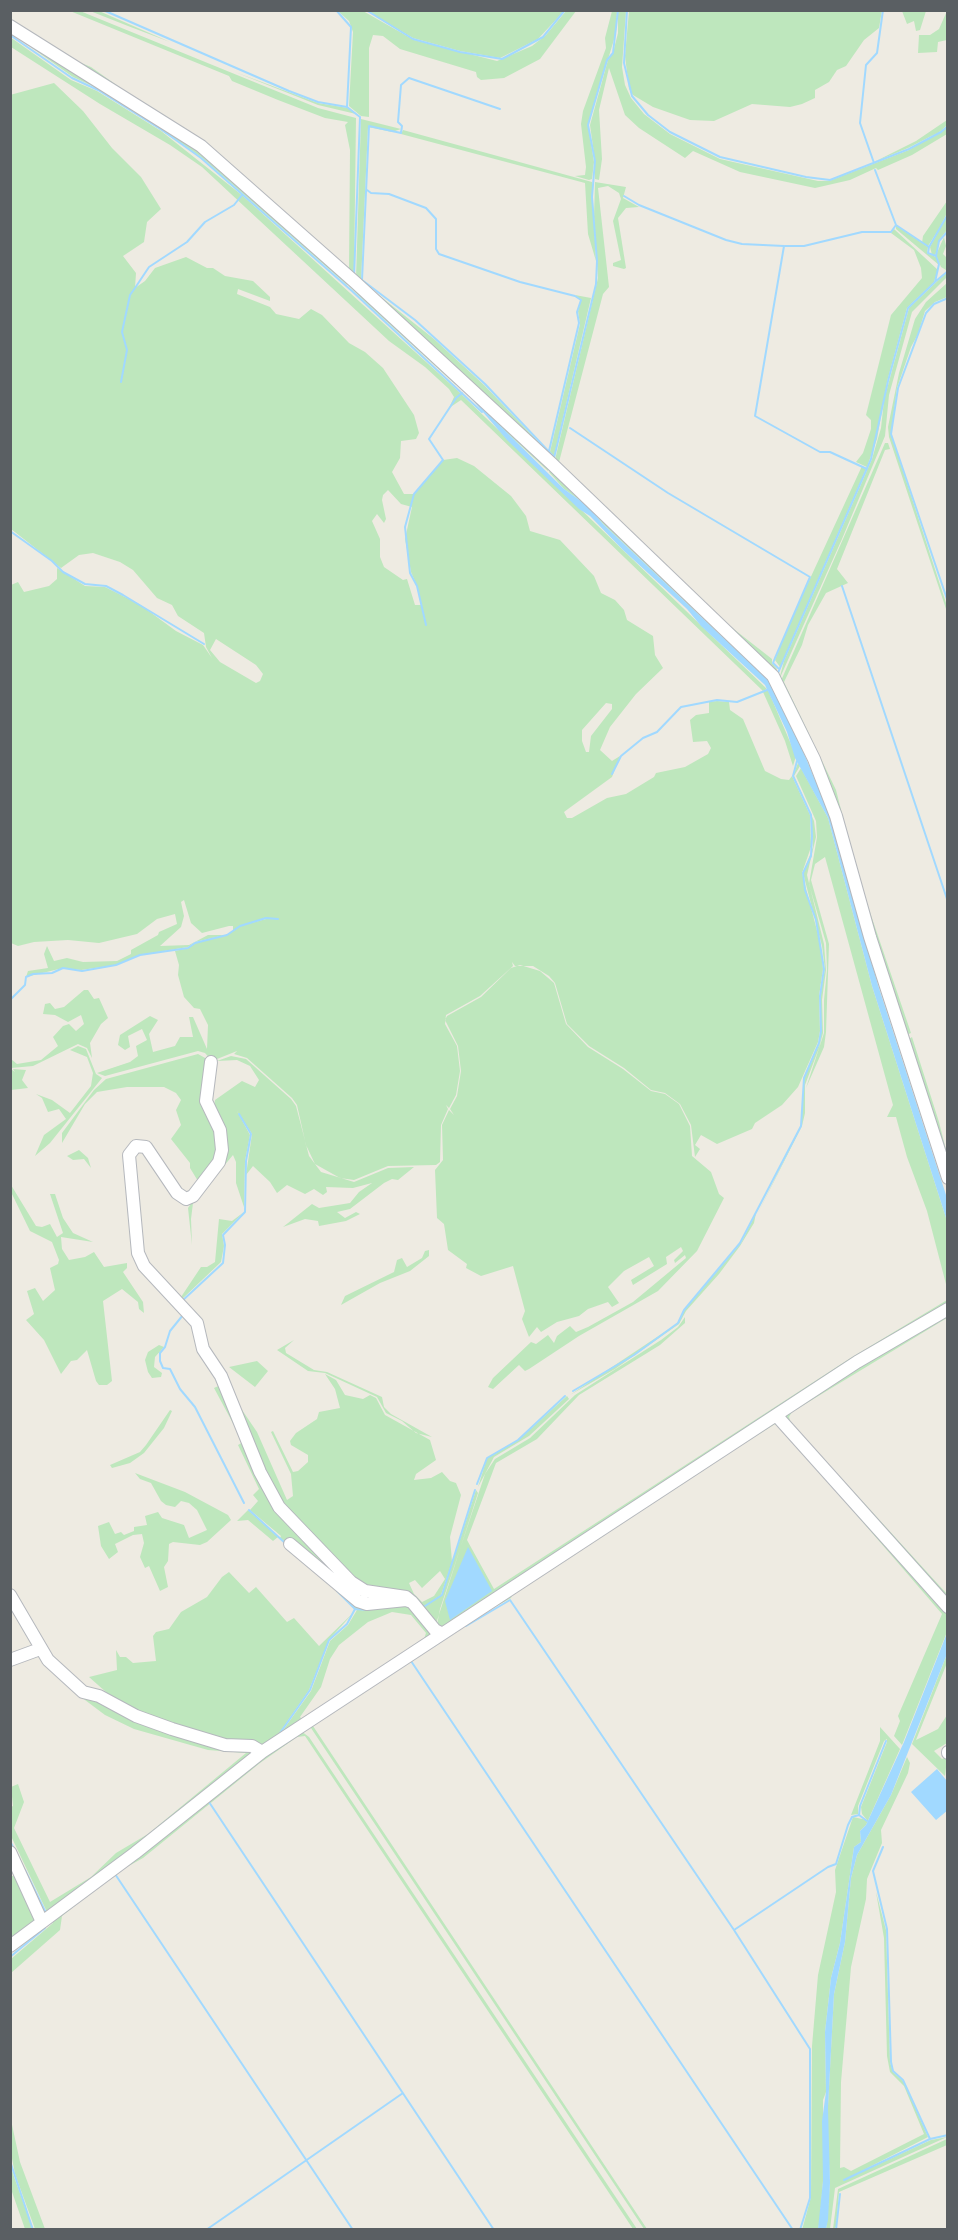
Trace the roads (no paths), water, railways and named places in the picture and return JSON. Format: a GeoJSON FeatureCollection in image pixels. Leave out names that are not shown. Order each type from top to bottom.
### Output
{"type":"FeatureCollection","features":[{"type":"Feature","properties":{"kind":"street"},"geometry":{"type":"LineString","coordinates":[[10,26],[201,146],[405,328],[774,678],[814,759],[836,816],[870,937],[948,1178]]}},
{"type":"Feature","properties":{"kind":"street"},"geometry":{"type":"LineString","coordinates":[[211,1062],[206,1101],[220,1130],[222,1150],[219,1162],[193,1196],[186,1199],[177,1193],[146,1147],[136,1146],[129,1155],[138,1252],[144,1266],[197,1323],[203,1349],[221,1376],[260,1472],[279,1507],[351,1582],[364,1591],[406,1596],[435,1630],[441,1633]]}},
{"type":"Feature","properties":{"kind":"street"},"geometry":{"type":"LineString","coordinates":[[10,1946],[135,1853],[262,1752],[857,1362],[948,1309]]}},
{"type":"Feature","properties":{"kind":"street"},"geometry":{"type":"LineString","coordinates":[[776,1415],[948,1607]]}},
{"type":"Feature","properties":{"kind":"street"},"geometry":{"type":"LineString","coordinates":[[290,1544],[358,1601],[367,1604],[406,1600],[412,1602]]}},
{"type":"Feature","properties":{"kind":"street"},"geometry":{"type":"LineString","coordinates":[[10,1595],[39,1649],[54,1668],[83,1692],[99,1695],[124,1711],[172,1729],[225,1745],[252,1746],[262,1752]]}},
{"type":"Feature","properties":{"kind":"street"},"geometry":{"type":"LineString","coordinates":[[10,1660],[39,1649]]}},
{"type":"Feature","properties":{"kind":"street"},"geometry":{"type":"LineString","coordinates":[[10,1852],[15,1872],[42,1922]]}},
{"type":"Feature","properties":{"kind":"water"},"geometry":{"type":"Polygon","coordinates":[[[464,390],[564,489],[588,506],[603,524],[769,681],[790,720],[833,823],[878,985],[947,1198],[947,1221],[872,986],[828,818],[795,758],[787,732],[765,685],[701,626],[687,609],[590,516],[579,509],[507,440],[464,390]]]}},
{"type":"Feature","properties":{"kind":"water"},"geometry":{"type":"Polygon","coordinates":[[[468,1547],[492,1591],[450,1620],[445,1601],[468,1547]]]}},
{"type":"Feature","properties":{"kind":"water"},"geometry":{"type":"Polygon","coordinates":[[[947,1633],[947,1654],[891,1795],[857,1855],[851,1878],[845,1942],[834,1994],[828,2108],[830,2183],[828,2220],[826,2229],[818,2229],[823,2181],[822,2121],[826,2092],[825,2032],[831,1978],[840,1943],[854,1847],[861,1842],[860,1831],[866,1825],[904,1742],[947,1633]]]}},
{"type":"Feature","properties":{"kind":"water"},"geometry":{"type":"Polygon","coordinates":[[[937,1769],[947,1781],[948,1810],[936,1820],[911,1792],[937,1769]]]}},
{"type":"Feature","properties":{"kind":"waterway"},"geometry":{"type":"LineString","coordinates":[[103,10],[289,91],[318,102],[347,107]]}},
{"type":"Feature","properties":{"kind":"waterway"},"geometry":{"type":"LineString","coordinates":[[336,10],[351,27],[347,107],[360,117],[354,277]]}},
{"type":"Feature","properties":{"kind":"waterway"},"geometry":{"type":"LineString","coordinates":[[366,10],[413,39],[460,52],[502,59],[543,37],[565,10]]}},
{"type":"Feature","properties":{"kind":"waterway"},"geometry":{"type":"LineString","coordinates":[[554,458],[596,284],[597,261],[592,197],[595,161],[588,125],[607,60],[613,53],[618,10]]}},
{"type":"Feature","properties":{"kind":"waterway"},"geometry":{"type":"LineString","coordinates":[[627,10],[624,63],[632,96],[648,115],[670,132],[720,157],[806,177],[830,180],[909,149],[948,126]]}},
{"type":"Feature","properties":{"kind":"waterway"},"geometry":{"type":"LineString","coordinates":[[874,163],[860,123],[866,65],[877,53],[883,10]]}},
{"type":"Feature","properties":{"kind":"waterway"},"geometry":{"type":"LineString","coordinates":[[10,35],[72,78],[98,90],[162,130],[201,158],[352,291],[482,412]]}},
{"type":"Feature","properties":{"kind":"waterway"},"geometry":{"type":"LineString","coordinates":[[500,109],[409,78],[401,85],[398,122],[402,126],[401,133],[369,126],[362,280],[415,320],[485,384],[554,457]]}},
{"type":"Feature","properties":{"kind":"waterway"},"geometry":{"type":"LineString","coordinates":[[875,170],[896,225],[929,247]]}},
{"type":"Feature","properties":{"kind":"waterway"},"geometry":{"type":"LineString","coordinates":[[367,190],[371,193],[389,194],[426,208],[436,219],[436,249],[439,254],[520,282],[575,296],[581,300],[577,312],[579,323],[549,451]]}},
{"type":"Feature","properties":{"kind":"waterway"},"geometry":{"type":"LineString","coordinates":[[121,382],[127,350],[122,332],[130,295],[149,267],[187,242],[205,222],[234,205],[242,195]]}},
{"type":"Feature","properties":{"kind":"waterway"},"geometry":{"type":"LineString","coordinates":[[624,196],[639,205],[726,240],[742,244],[784,246],[755,416],[820,452],[830,452],[867,469]]}},
{"type":"Feature","properties":{"kind":"waterway"},"geometry":{"type":"LineString","coordinates":[[777,675],[871,459],[888,381],[908,308],[935,282],[939,264],[936,256],[928,253],[929,247],[948,214]]}},
{"type":"Feature","properties":{"kind":"waterway"},"geometry":{"type":"LineString","coordinates":[[785,246],[804,246],[862,232],[891,232],[896,225]]}},
{"type":"Feature","properties":{"kind":"waterway"},"geometry":{"type":"LineString","coordinates":[[936,256],[939,241],[948,231]]}},
{"type":"Feature","properties":{"kind":"waterway"},"geometry":{"type":"LineString","coordinates":[[936,281],[948,271]]}},
{"type":"Feature","properties":{"kind":"waterway"},"geometry":{"type":"LineString","coordinates":[[948,298],[934,304],[926,313],[898,388],[891,434],[948,602]]}},
{"type":"Feature","properties":{"kind":"waterway"},"geometry":{"type":"LineString","coordinates":[[426,625],[417,586],[410,573],[405,527],[414,494],[443,460],[429,439],[456,398],[462,393]]}},
{"type":"Feature","properties":{"kind":"waterway"},"geometry":{"type":"LineString","coordinates":[[570,428],[668,493],[810,577],[773,663],[778,668]]}},
{"type":"Feature","properties":{"kind":"waterway"},"geometry":{"type":"LineString","coordinates":[[10,531],[52,561],[63,572],[85,584],[106,586],[204,644]]}},
{"type":"Feature","properties":{"kind":"waterway"},"geometry":{"type":"LineString","coordinates":[[842,586],[948,902]]}},
{"type":"Feature","properties":{"kind":"waterway"},"geometry":{"type":"LineString","coordinates":[[612,774],[621,756],[643,738],[657,732],[681,707],[717,700],[737,702],[767,690]]}},
{"type":"Feature","properties":{"kind":"waterway"},"geometry":{"type":"LineString","coordinates":[[573,1391],[634,1355],[678,1323],[684,1310],[740,1243],[801,1126],[804,1078],[819,1043],[821,1031],[820,996],[824,969],[816,920],[805,890],[803,873],[811,856],[811,815],[793,776],[797,761]]}},
{"type":"Feature","properties":{"kind":"waterway"},"geometry":{"type":"LineString","coordinates":[[10,1000],[25,985],[26,977],[33,974],[52,973],[63,968],[82,971],[116,965],[140,955],[188,948],[195,943],[227,935],[240,926],[266,918],[278,919]]}},
{"type":"Feature","properties":{"kind":"waterway"},"geometry":{"type":"LineString","coordinates":[[182,1301],[223,1263],[225,1245],[223,1235],[245,1212],[246,1161],[251,1134],[239,1114]]}},
{"type":"Feature","properties":{"kind":"waterway"},"geometry":{"type":"LineString","coordinates":[[183,1315],[170,1331],[165,1347],[160,1353],[160,1361],[163,1368],[170,1369],[180,1389],[195,1407],[244,1503]]}},
{"type":"Feature","properties":{"kind":"waterway"},"geometry":{"type":"LineString","coordinates":[[477,1484],[487,1458],[518,1440],[565,1396]]}},
{"type":"Feature","properties":{"kind":"waterway"},"geometry":{"type":"LineString","coordinates":[[425,1606],[442,1595],[475,1490]]}},
{"type":"Feature","properties":{"kind":"waterway"},"geometry":{"type":"LineString","coordinates":[[249,1510],[285,1543]]}},
{"type":"Feature","properties":{"kind":"waterway"},"geometry":{"type":"LineString","coordinates":[[337,1591],[355,1609],[369,1610]]}},
{"type":"Feature","properties":{"kind":"waterway"},"geometry":{"type":"LineString","coordinates":[[466,1626],[510,1600],[734,1930],[810,2049],[810,2198],[800,2230]]}},
{"type":"Feature","properties":{"kind":"waterway"},"geometry":{"type":"LineString","coordinates":[[280,1733],[310,1690],[329,1640],[347,1624],[355,1609]]}},
{"type":"Feature","properties":{"kind":"waterway"},"geometry":{"type":"LineString","coordinates":[[434,1646],[453,1632]]}},
{"type":"Feature","properties":{"kind":"waterway"},"geometry":{"type":"LineString","coordinates":[[411,1661],[793,2230]]}},
{"type":"Feature","properties":{"kind":"waterway"},"geometry":{"type":"LineString","coordinates":[[867,1821],[859,1815],[860,1806],[886,1741]]}},
{"type":"Feature","properties":{"kind":"waterway"},"geometry":{"type":"LineString","coordinates":[[209,1802],[494,2230]]}},
{"type":"Feature","properties":{"kind":"waterway"},"geometry":{"type":"LineString","coordinates":[[734,1930],[828,1867],[836,1864],[848,1825],[852,1817],[859,1815]]}},
{"type":"Feature","properties":{"kind":"waterway"},"geometry":{"type":"LineString","coordinates":[[10,1841],[14,1849]]}},
{"type":"Feature","properties":{"kind":"waterway"},"geometry":{"type":"LineString","coordinates":[[883,1847],[873,1871],[887,1929],[891,2062],[893,2071],[903,2080],[930,2139]]}},
{"type":"Feature","properties":{"kind":"waterway"},"geometry":{"type":"LineString","coordinates":[[25,1870],[46,1913]]}},
{"type":"Feature","properties":{"kind":"waterway"},"geometry":{"type":"LineString","coordinates":[[115,1874],[353,2230]]}},
{"type":"Feature","properties":{"kind":"waterway"},"geometry":{"type":"LineString","coordinates":[[10,1957],[45,1928]]}},
{"type":"Feature","properties":{"kind":"waterway"},"geometry":{"type":"LineString","coordinates":[[206,2230],[403,2093]]}},
{"type":"Feature","properties":{"kind":"waterway"},"geometry":{"type":"LineString","coordinates":[[844,2180],[930,2139],[948,2135]]}},
{"type":"Feature","properties":{"kind":"waterway"},"geometry":{"type":"LineString","coordinates":[[10,2161],[33,2230]]}},
{"type":"Feature","properties":{"kind":"waterway"},"geometry":{"type":"LineString","coordinates":[[836,2230],[840,2194]]}}]}
